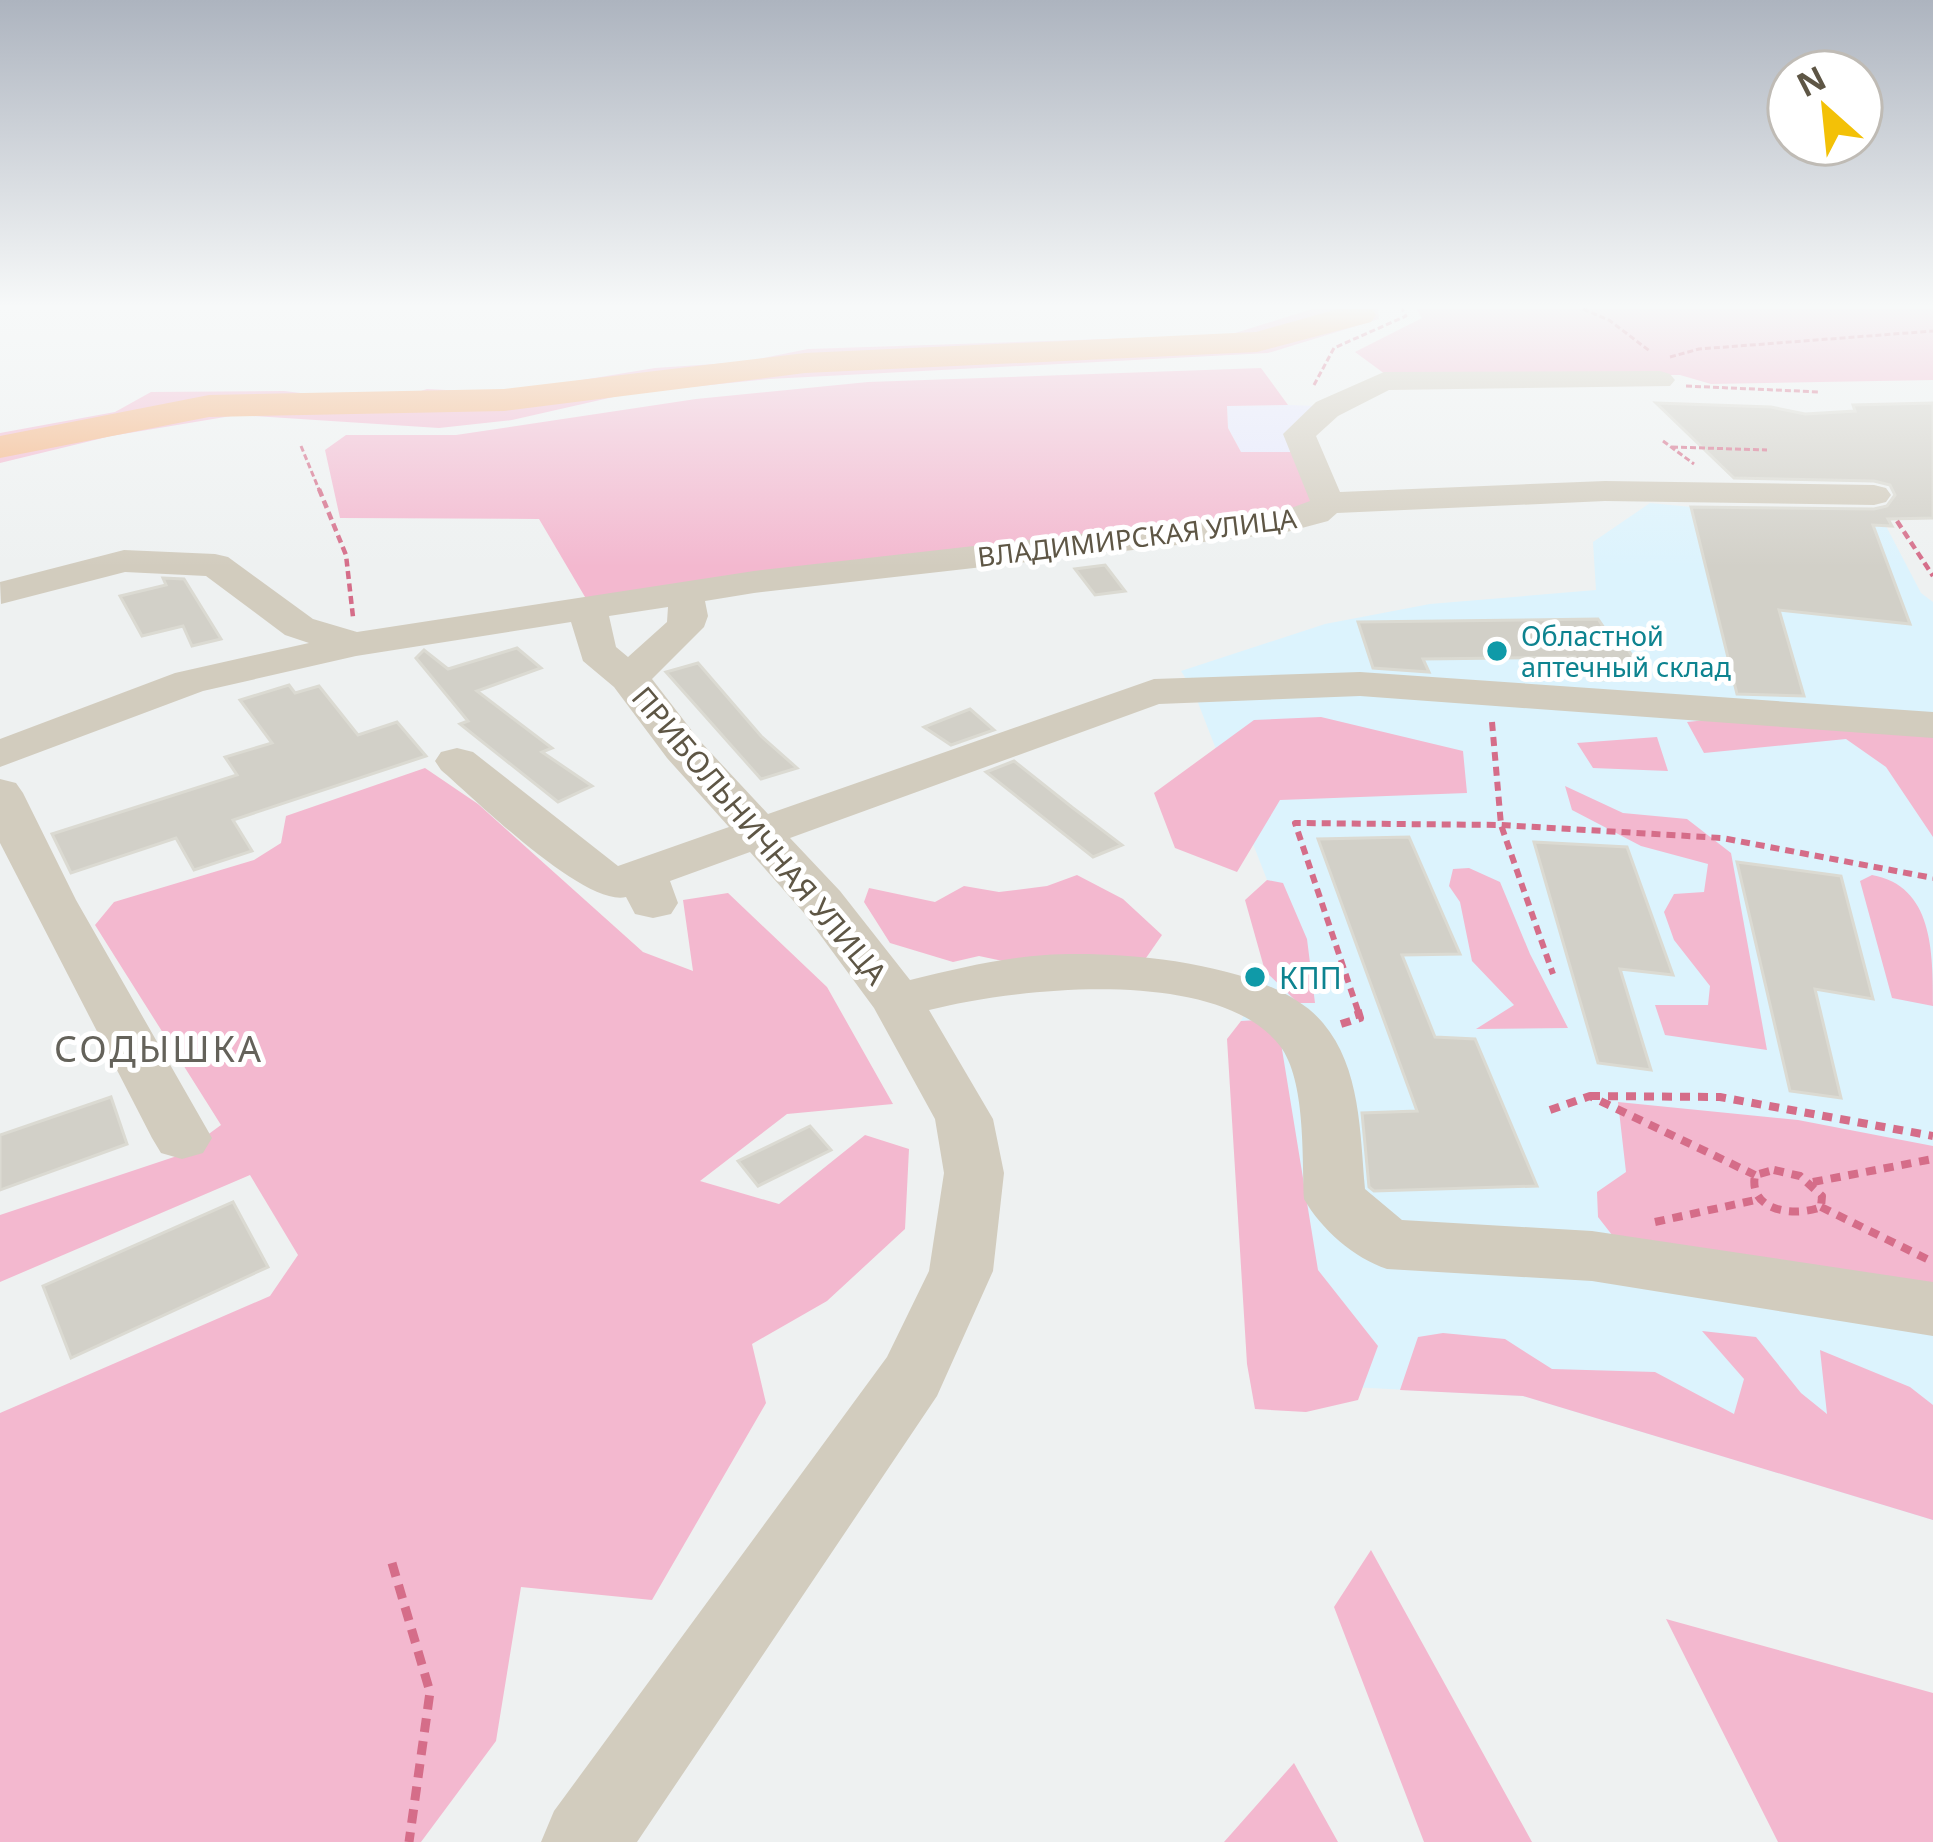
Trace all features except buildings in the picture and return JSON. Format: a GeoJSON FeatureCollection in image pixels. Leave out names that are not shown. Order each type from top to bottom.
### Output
{"type":"FeatureCollection","features":[{"type":"Feature","properties":{"kind":"street"},"geometry":{"type":"LineString","coordinates":[[1328,502],[1299,434],[1327,409],[1356,395]]}},
{"type":"Feature","properties":{"kind":"street","name":"ВЛАДИМИРСКАЯ УЛИЦА"},"geometry":{"type":"LineString","coordinates":[[588,610],[840,571],[1283,522],[1316,514],[1328,502],[1605,491],[1886,508]]}},
{"type":"Feature","properties":{"kind":"street"},"geometry":{"type":"LineString","coordinates":[[2,593],[124,561],[215,565],[299,627],[356,644]]}},
{"type":"Feature","properties":{"kind":"street"},"geometry":{"type":"LineString","coordinates":[[629,679],[684,627],[689,616],[685,595]]}},
{"type":"Feature","properties":{"kind":"street"},"geometry":{"type":"LineString","coordinates":[[0,754],[190,682],[356,644],[588,610]]}},
{"type":"Feature","properties":{"kind":"street","name":"ПРИБОЛЬНИЧНАЯ УЛИЦА"},"geometry":{"type":"LineString","coordinates":[[585,1842],[913,1376],[961,1271],[974,1173],[964,1119],[897,1001],[822,902],[683,748],[629,679],[597,652],[588,610]]}},
{"type":"Feature","properties":{"kind":"street"},"geometry":{"type":"LineString","coordinates":[[457,761],[589,870],[614,886],[648,889],[757,831],[1154,692],[1360,684],[1933,725]]}},
{"type":"Feature","properties":{"kind":"street"},"geometry":{"type":"LineString","coordinates":[[0,794],[51,900],[182,1138]]}},
{"type":"Feature","properties":{"kind":"street"},"geometry":{"type":"LineString","coordinates":[[897,1001],[981,980],[1047,971],[1126,973],[1250,996],[1303,1035],[1324,1088],[1335,1199],[1387,1244],[1592,1256],[1933,1309]]}},
{"type":"Feature","properties":{"kind":"path"},"geometry":{"type":"LineString","coordinates":[[1308,395],[1306,399],[1327,409]]}},
{"type":"Feature","properties":{"kind":"path"},"geometry":{"type":"LineString","coordinates":[[301,446],[346,555],[356,644]]}},
{"type":"Feature","properties":{"kind":"path"},"geometry":{"type":"LineString","coordinates":[[1672,447],[1767,450]]}},
{"type":"Feature","properties":{"kind":"path"},"geometry":{"type":"LineString","coordinates":[[1886,508],[1933,576]]}},
{"type":"Feature","properties":{"kind":"path"},"geometry":{"type":"LineString","coordinates":[[1490,693],[1501,825],[1553,974]]}},
{"type":"Feature","properties":{"kind":"path"},"geometry":{"type":"LineString","coordinates":[[1303,1035],[1360,1018],[1295,823],[1501,825],[1722,838],[1933,878]]}},
{"type":"Feature","properties":{"kind":"path"},"geometry":{"type":"LineString","coordinates":[[1550,1110],[1590,1096],[1648,1090],[1804,1107],[1933,1136]]}},
{"type":"Feature","properties":{"kind":"path"},"geometry":{"type":"LineString","coordinates":[[1590,1096],[1755,1175],[1772,1168],[1793,1171],[1813,1182],[1822,1196],[1821,1207]]}},
{"type":"Feature","properties":{"kind":"path"},"geometry":{"type":"LineString","coordinates":[[1813,1182],[1933,1159]]}},
{"type":"Feature","properties":{"kind":"path"},"geometry":{"type":"LineString","coordinates":[[1755,1175],[1753,1186],[1760,1198],[1777,1210],[1800,1216],[1821,1207],[1933,1262]]}},
{"type":"Feature","properties":{"kind":"path"},"geometry":{"type":"LineString","coordinates":[[1652,1222],[1760,1198]]}},
{"type":"Feature","properties":{"kind":"path"},"geometry":{"type":"LineString","coordinates":[[392,1563],[430,1692],[409,1842]]}},
{"type":"Feature","properties":{"kind":"shaded area"},"geometry":{"type":"Polygon","coordinates":[[[146,395],[317,395],[383,403],[408,395],[622,395],[512,420],[439,428],[237,415],[111,436],[0,463],[0,433],[115,412],[146,395]]]}},
{"type":"Feature","properties":{"kind":"shaded area"},"geometry":{"type":"Polygon","coordinates":[[[737,395],[1281,395],[1288,405],[1227,406],[1228,428],[1241,452],[1296,452],[1316,503],[1232,521],[588,602],[539,519],[340,518],[325,450],[346,435],[456,435],[737,395]]]}},
{"type":"Feature","properties":{"kind":"shaded area"},"geometry":{"type":"Polygon","coordinates":[[[1227,406],[1318,406],[1296,452],[1241,452],[1228,428],[1227,406]]]}},
{"type":"Feature","properties":{"kind":"shaded area"},"geometry":{"type":"Polygon","coordinates":[[[1650,503],[1886,526],[1921,593],[1933,602],[1933,1520],[1523,1396],[1274,1383],[1241,1021],[1265,971],[1306,980],[1193,690],[1181,671],[1325,624],[1430,604],[1596,590],[1593,542],[1650,503]]]}},
{"type":"Feature","properties":{"kind":"shaded area"},"geometry":{"type":"Polygon","coordinates":[[[1832,707],[1933,736],[1933,837],[1886,767],[1846,739],[1704,753],[1687,722],[1832,707]]]}},
{"type":"Feature","properties":{"kind":"shaded area"},"geometry":{"type":"Polygon","coordinates":[[[1321,717],[1463,751],[1467,793],[1280,800],[1237,872],[1175,848],[1154,793],[1254,720],[1321,717]]]}},
{"type":"Feature","properties":{"kind":"shaded area"},"geometry":{"type":"Polygon","coordinates":[[[1657,737],[1668,771],[1593,768],[1577,743],[1657,737]]]}},
{"type":"Feature","properties":{"kind":"shaded area"},"geometry":{"type":"Polygon","coordinates":[[[425,768],[478,804],[643,952],[693,971],[683,900],[728,893],[827,987],[893,1104],[787,1114],[700,1181],[779,1204],[865,1135],[909,1149],[905,1229],[827,1301],[752,1344],[766,1403],[652,1600],[521,1587],[496,1741],[421,1842],[0,1842],[0,1413],[270,1296],[298,1255],[250,1175],[0,1282],[0,1215],[180,1155],[221,1125],[95,925],[114,902],[254,860],[281,843],[286,816],[425,768]]]}},
{"type":"Feature","properties":{"kind":"shaded area"},"geometry":{"type":"Polygon","coordinates":[[[1565,786],[1623,813],[1687,819],[1731,853],[1767,1050],[1665,1035],[1655,1005],[1708,1005],[1710,986],[1674,940],[1664,912],[1674,894],[1704,892],[1708,864],[1641,846],[1572,810],[1565,786]]]}},
{"type":"Feature","properties":{"kind":"shaded area"},"geometry":{"type":"Polygon","coordinates":[[[1469,868],[1500,882],[1568,1028],[1476,1029],[1514,1005],[1472,961],[1460,902],[1449,886],[1453,869],[1469,868]]]}},
{"type":"Feature","properties":{"kind":"shaded area"},"geometry":{"type":"Polygon","coordinates":[[[1077,875],[1123,899],[1162,935],[1146,958],[1017,964],[979,956],[953,962],[890,943],[864,902],[869,888],[935,902],[964,886],[999,892],[1047,886],[1077,875]]]}},
{"type":"Feature","properties":{"kind":"shaded area"},"geometry":{"type":"Polygon","coordinates":[[[1872,875],[1907,892],[1918,907],[1930,943],[1933,1006],[1892,998],[1860,881],[1872,875]]]}},
{"type":"Feature","properties":{"kind":"shaded area"},"geometry":{"type":"Polygon","coordinates":[[[1267,880],[1283,883],[1307,939],[1315,1003],[1298,1003],[1265,971],[1245,900],[1267,880]]]}},
{"type":"Feature","properties":{"kind":"shaded area"},"geometry":{"type":"Polygon","coordinates":[[[1258,1020],[1280,1037],[1318,1270],[1378,1346],[1358,1400],[1306,1412],[1255,1409],[1247,1364],[1227,1039],[1241,1021],[1258,1020]]]}},
{"type":"Feature","properties":{"kind":"shaded area"},"geometry":{"type":"Polygon","coordinates":[[[1618,1102],[1798,1120],[1933,1146],[1933,1291],[1616,1240],[1598,1217],[1597,1192],[1626,1172],[1618,1102]]]}},
{"type":"Feature","properties":{"kind":"shaded area"},"geometry":{"type":"Polygon","coordinates":[[[1702,1331],[1756,1337],[1801,1393],[1827,1414],[1820,1350],[1910,1387],[1933,1405],[1933,1520],[1523,1396],[1400,1390],[1418,1337],[1443,1333],[1505,1339],[1552,1369],[1655,1372],[1734,1414],[1744,1379],[1702,1331]]]}},
{"type":"Feature","properties":{"kind":"shaded area"},"geometry":{"type":"Polygon","coordinates":[[[1371,1550],[1532,1842],[1424,1842],[1334,1607],[1371,1550]]]}},
{"type":"Feature","properties":{"kind":"shaded area"},"geometry":{"type":"Polygon","coordinates":[[[1666,1619],[1933,1693],[1933,1842],[1778,1842],[1666,1619]]]}},
{"type":"Feature","properties":{"kind":"shaded area"},"geometry":{"type":"Polygon","coordinates":[[[1294,1763],[1338,1842],[1224,1842],[1294,1763]]]}},
{"type":"Feature","properties":{"kind":"waterway"},"geometry":{"type":"LineString","coordinates":[[0,447],[209,406],[504,400],[545,395]]}},
{"type":"Feature","properties":{"kind":"place","name":"Областной аптечный склад"},"geometry":{"type":"Point","coordinates":[1497,651]}},
{"type":"Feature","properties":{"kind":"place","name":"КПП"},"geometry":{"type":"Point","coordinates":[1255,977]}},
{"type":"Feature","properties":{"kind":"district","name":"СОДЫШКА"},"geometry":{"type":"Point","coordinates":[159,1048]}}]}
